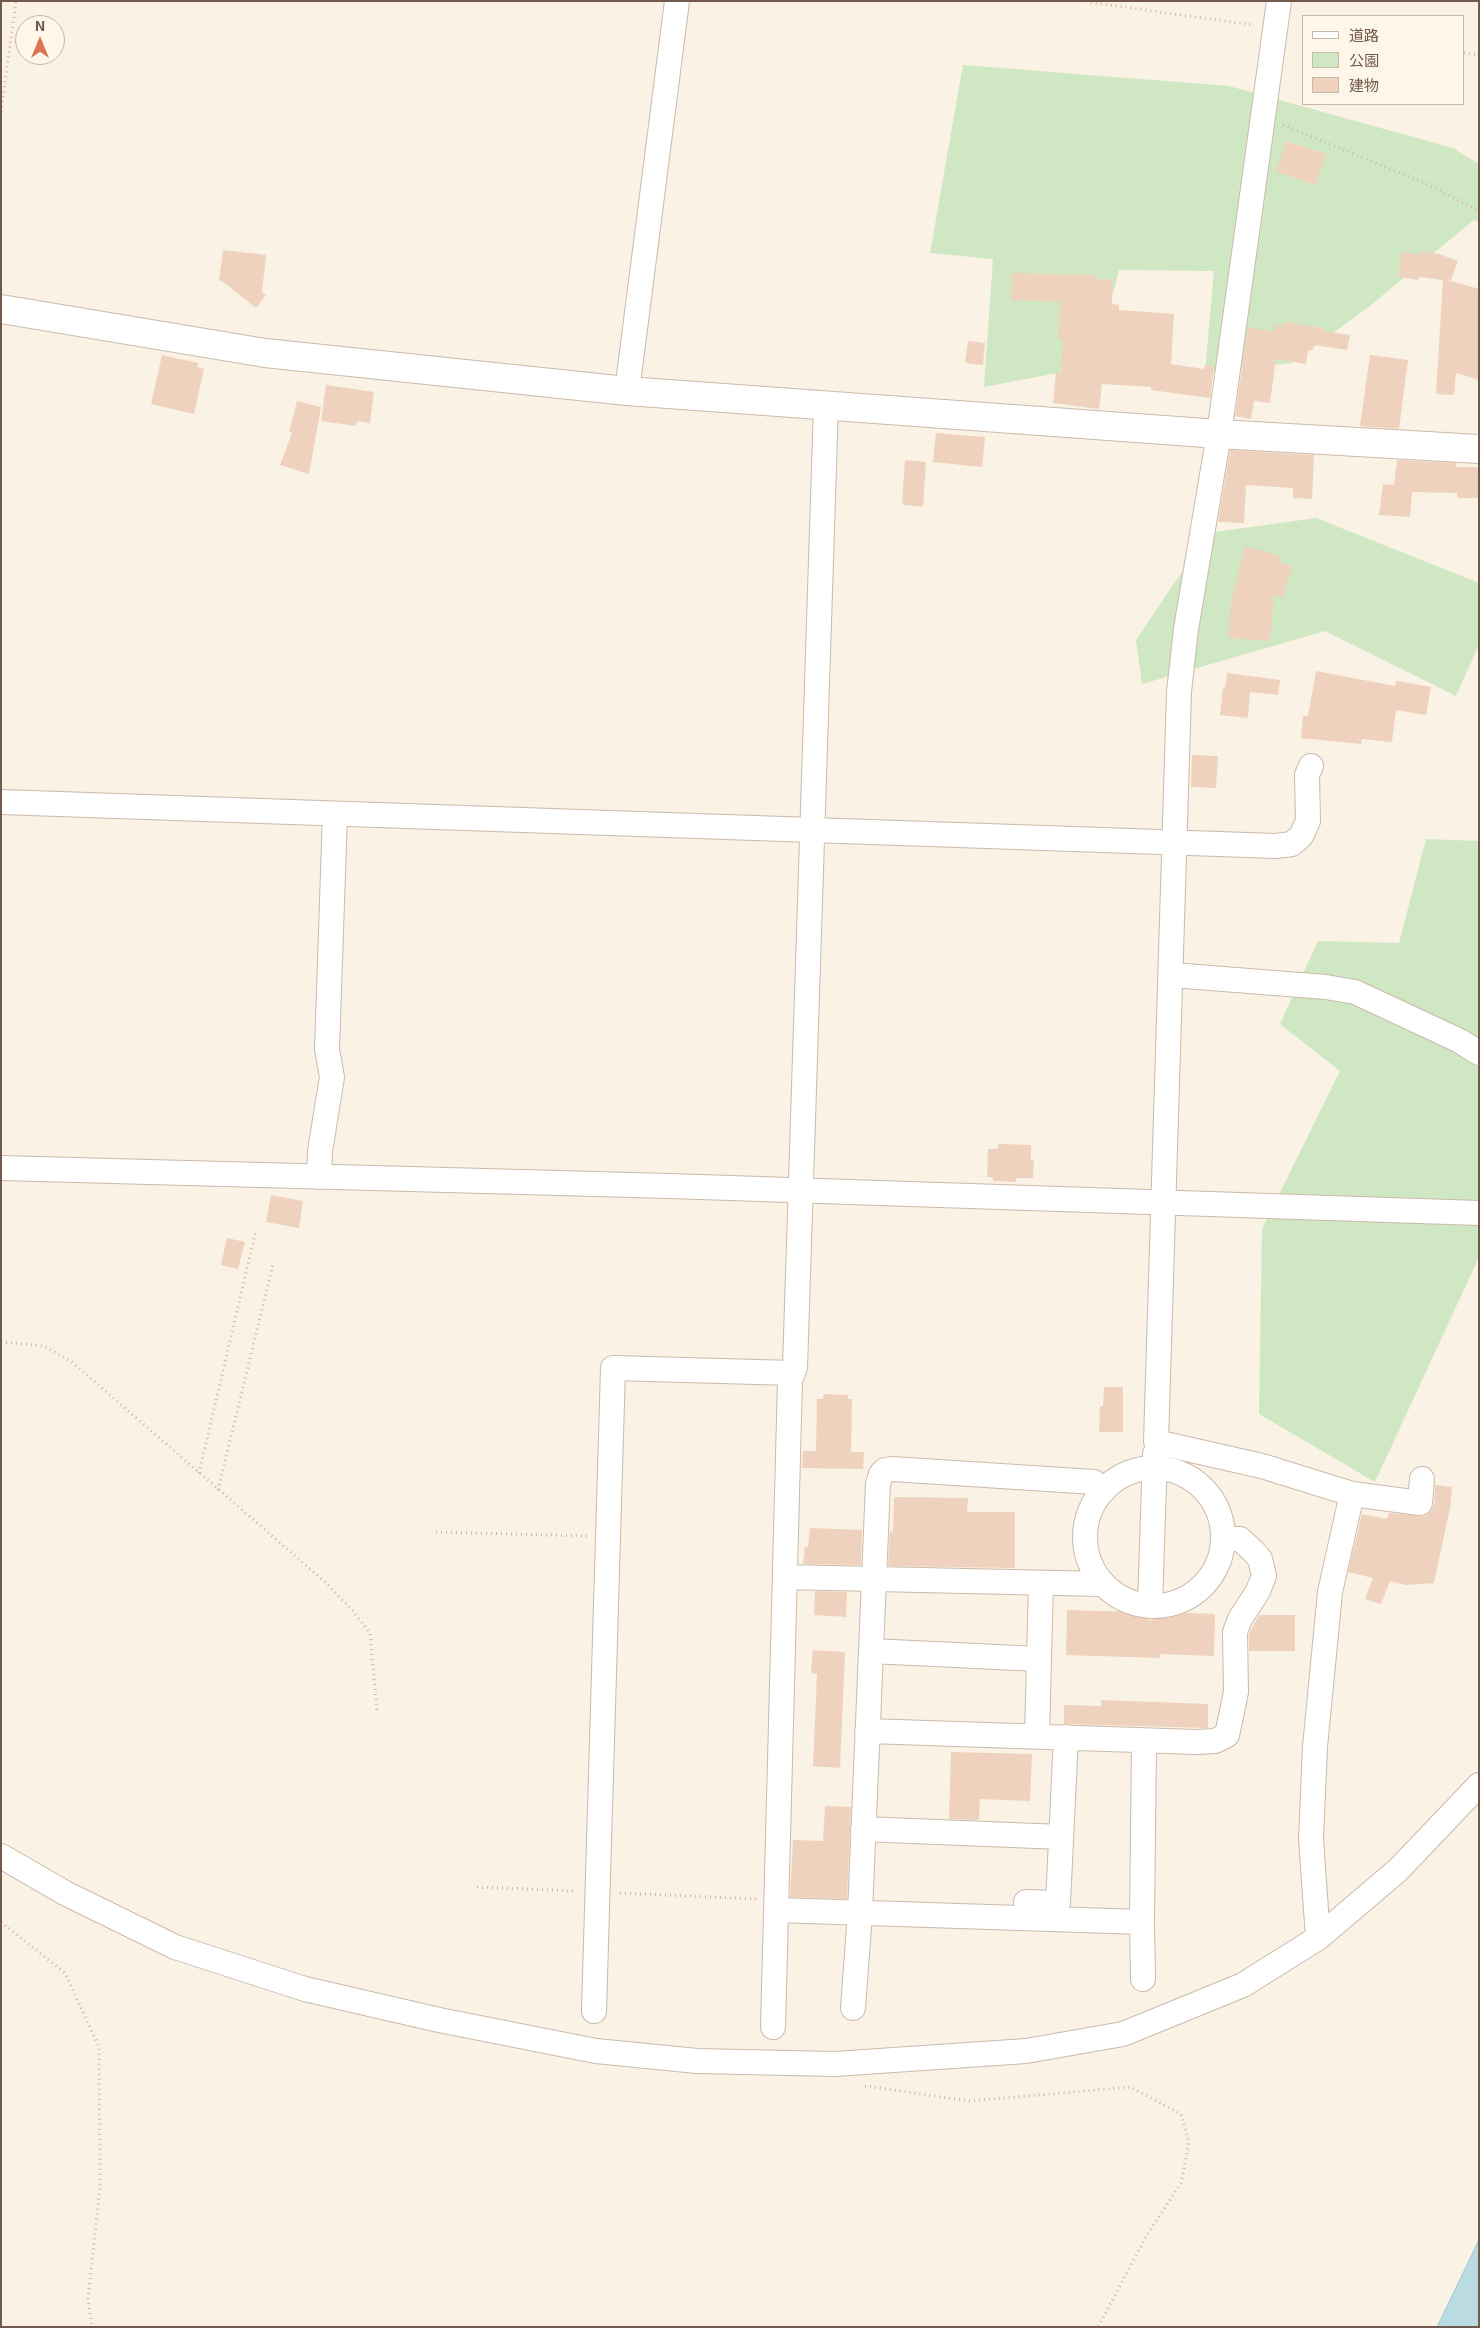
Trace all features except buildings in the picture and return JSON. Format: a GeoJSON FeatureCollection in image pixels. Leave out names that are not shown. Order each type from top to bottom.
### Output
{"type":"FeatureCollection","features":[{"type":"Feature","properties":{"kind":"street"},"geometry":{"type":"LineString","coordinates":[[627,391],[678,1]]}},
{"type":"Feature","properties":{"kind":"street"},"geometry":{"type":"LineString","coordinates":[[1150,1606],[1180,683],[1186,629],[1219,434],[1279,1]]}},
{"type":"Feature","properties":{"kind":"street"},"geometry":{"type":"LineString","coordinates":[[1,309],[265,352],[627,391],[1219,434],[1479,449]]}},
{"type":"Feature","properties":{"kind":"street"},"geometry":{"type":"LineString","coordinates":[[773,2027],[790,1380],[795,1367],[826,405]]}},
{"type":"Feature","properties":{"kind":"street"},"geometry":{"type":"LineString","coordinates":[[1,802],[1276,846],[1292,844],[1301,836],[1308,821],[1307,775],[1311,766]]}},
{"type":"Feature","properties":{"kind":"street"},"geometry":{"type":"LineString","coordinates":[[319,1177],[320,1151],[332,1077],[326,1049],[335,814]]}},
{"type":"Feature","properties":{"kind":"street"},"geometry":{"type":"LineString","coordinates":[[1172,975],[1326,987],[1356,992],[1460,1041],[1479,1053]]}},
{"type":"Feature","properties":{"kind":"street"},"geometry":{"type":"LineString","coordinates":[[1,1168],[800,1191],[1479,1214]]}},
{"type":"Feature","properties":{"kind":"street"},"geometry":{"type":"LineString","coordinates":[[594,2011],[613,1368],[793,1373]]}},
{"type":"Feature","properties":{"kind":"street"},"geometry":{"type":"LineString","coordinates":[[1156,1442],[1262,1466],[1352,1494],[1420,1503],[1422,1479]]}},
{"type":"Feature","properties":{"kind":"street"},"geometry":{"type":"LineString","coordinates":[[1154,1468],[1181,1474],[1204,1489],[1218,1513],[1223,1539],[1219,1561],[1208,1580],[1192,1595],[1172,1604],[1150,1606],[1132,1603],[1116,1595],[1102,1584],[1091,1566],[1085,1547],[1085,1526],[1090,1513],[1104,1490],[1118,1478],[1135,1471],[1154,1468]]}},
{"type":"Feature","properties":{"kind":"street"},"geometry":{"type":"LineString","coordinates":[[853,2008],[860,1905],[878,1484],[881,1474],[885,1470],[1094,1482],[1104,1490]]}},
{"type":"Feature","properties":{"kind":"street"},"geometry":{"type":"LineString","coordinates":[[1318,1938],[1311,1840],[1315,1747],[1330,1592],[1352,1494]]}},
{"type":"Feature","properties":{"kind":"street"},"geometry":{"type":"LineString","coordinates":[[868,1731],[1197,1742],[1215,1741],[1227,1735],[1236,1692],[1235,1632],[1240,1619],[1258,1591],[1264,1576],[1260,1559],[1240,1539],[1223,1539]]}},
{"type":"Feature","properties":{"kind":"street"},"geometry":{"type":"LineString","coordinates":[[785,1577],[1102,1584]]}},
{"type":"Feature","properties":{"kind":"street"},"geometry":{"type":"LineString","coordinates":[[1037,1736],[1041,1583]]}},
{"type":"Feature","properties":{"kind":"street"},"geometry":{"type":"LineString","coordinates":[[870,1651],[1039,1659]]}},
{"type":"Feature","properties":{"kind":"street"},"geometry":{"type":"LineString","coordinates":[[776,1905],[1058,1904],[1066,1737]]}},
{"type":"Feature","properties":{"kind":"street"},"geometry":{"type":"LineString","coordinates":[[1143,1979],[1144,1741]]}},
{"type":"Feature","properties":{"kind":"street"},"geometry":{"type":"LineString","coordinates":[[1,1856],[65,1893],[175,1947],[305,1989],[439,2020],[596,2051],[697,2061],[835,2064],[1026,2051],[1123,2034],[1243,1985],[1318,1938],[1398,1870],[1479,1785]]}},
{"type":"Feature","properties":{"kind":"street"},"geometry":{"type":"LineString","coordinates":[[863,1829],[1061,1837]]}},
{"type":"Feature","properties":{"kind":"street"},"geometry":{"type":"LineString","coordinates":[[860,1905],[1142,1922]]}},
{"type":"Feature","properties":{"kind":"path"},"geometry":{"type":"LineString","coordinates":[[1,112],[16,1]]}},
{"type":"Feature","properties":{"kind":"path"},"geometry":{"type":"LineString","coordinates":[[1081,1],[1275,27]]}},
{"type":"Feature","properties":{"kind":"path"},"geometry":{"type":"LineString","coordinates":[[1465,53],[1479,55]]}},
{"type":"Feature","properties":{"kind":"path"},"geometry":{"type":"LineString","coordinates":[[1263,117],[1427,184],[1479,211]]}},
{"type":"Feature","properties":{"kind":"path"},"geometry":{"type":"LineString","coordinates":[[199,1473],[256,1230]]}},
{"type":"Feature","properties":{"kind":"path"},"geometry":{"type":"LineString","coordinates":[[218,1490],[273,1264]]}},
{"type":"Feature","properties":{"kind":"path"},"geometry":{"type":"LineString","coordinates":[[1,1342],[44,1346],[72,1362],[325,1582],[353,1611],[370,1633],[377,1710]]}},
{"type":"Feature","properties":{"kind":"path"},"geometry":{"type":"LineString","coordinates":[[436,1532],[608,1537]]}},
{"type":"Feature","properties":{"kind":"path"},"geometry":{"type":"LineString","coordinates":[[477,1887],[597,1892],[776,1905]]}},
{"type":"Feature","properties":{"kind":"path"},"geometry":{"type":"LineString","coordinates":[[1,1922],[65,1973],[99,2047],[100,2187],[88,2298],[92,2327]]}},
{"type":"Feature","properties":{"kind":"path"},"geometry":{"type":"LineString","coordinates":[[835,2064],[864,2086],[969,2101],[1130,2087],[1181,2114],[1189,2142],[1181,2183],[1147,2234],[1098,2327]]}},
{"type":"Feature","properties":{"kind":"green space"},"geometry":{"type":"Polygon","coordinates":[[[963,65],[1229,86],[1453,148],[1479,164],[1479,223],[1474,220],[1366,309],[1292,363],[1205,372],[1214,271],[1119,270],[1094,366],[984,387],[993,259],[930,253],[963,65]]]}},
{"type":"Feature","properties":{"kind":"green space"},"geometry":{"type":"Polygon","coordinates":[[[1316,518],[1479,583],[1479,644],[1456,696],[1325,631],[1142,684],[1136,640],[1208,533],[1316,518]]]}},
{"type":"Feature","properties":{"kind":"green space"},"geometry":{"type":"Polygon","coordinates":[[[1426,839],[1479,841],[1479,1257],[1375,1482],[1259,1414],[1262,1229],[1340,1071],[1280,1024],[1318,941],[1399,943],[1426,839]]]}},
{"type":"Feature","properties":{"kind":"water"},"geometry":{"type":"Polygon","coordinates":[[[1479,2240],[1479,2327],[1437,2327],[1479,2240]]]}}]}
